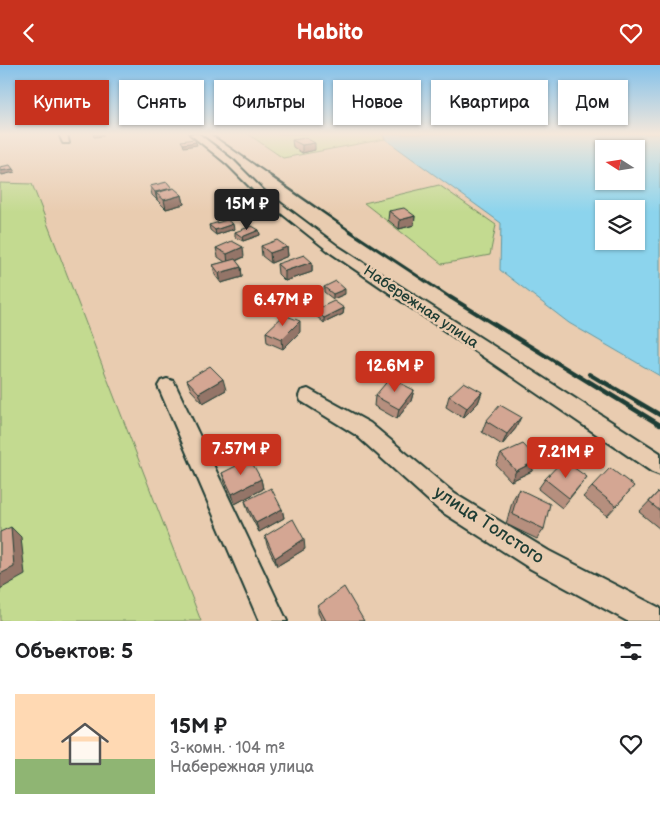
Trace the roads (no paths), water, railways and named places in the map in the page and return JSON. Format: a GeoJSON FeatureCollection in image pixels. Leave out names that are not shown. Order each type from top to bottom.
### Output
{"type":"FeatureCollection","features":[{"type":"Feature","properties":{"kind":"street","name":"Набережная улица"},"geometry":{"type":"LineString","coordinates":[[226,160],[260,192],[336,250],[660,465]]}},
{"type":"Feature","properties":{"kind":"street"},"geometry":{"type":"LineString","coordinates":[[167,386],[273,621]]}},
{"type":"Feature","properties":{"kind":"street","name":"улица Толстого"},"geometry":{"type":"LineString","coordinates":[[308,395],[363,429],[447,502],[540,559],[655,621]]}},
{"type":"Feature","properties":{"kind":"water"},"geometry":{"type":"Polygon","coordinates":[[[414,160],[595,160],[595,190],[645,190],[645,160],[660,160],[660,376],[569,323],[500,270],[501,223],[414,160]]]}},
{"type":"Feature","properties":{"kind":"railway"},"geometry":{"type":"LineString","coordinates":[[248,160],[273,177]]}},
{"type":"Feature","properties":{"kind":"railway"},"geometry":{"type":"LineString","coordinates":[[271,176],[350,231]]}},
{"type":"Feature","properties":{"kind":"railway"},"geometry":{"type":"LineString","coordinates":[[348,230],[451,298]]}},
{"type":"Feature","properties":{"kind":"railway"},"geometry":{"type":"LineString","coordinates":[[450,297],[590,383]]}},
{"type":"Feature","properties":{"kind":"railway"},"geometry":{"type":"LineString","coordinates":[[589,374],[604,383]]}},
{"type":"Feature","properties":{"kind":"railway"},"geometry":{"type":"LineString","coordinates":[[588,381],[660,425]]}},
{"type":"Feature","properties":{"kind":"railway"},"geometry":{"type":"LineString","coordinates":[[602,381],[660,415]]}}]}
